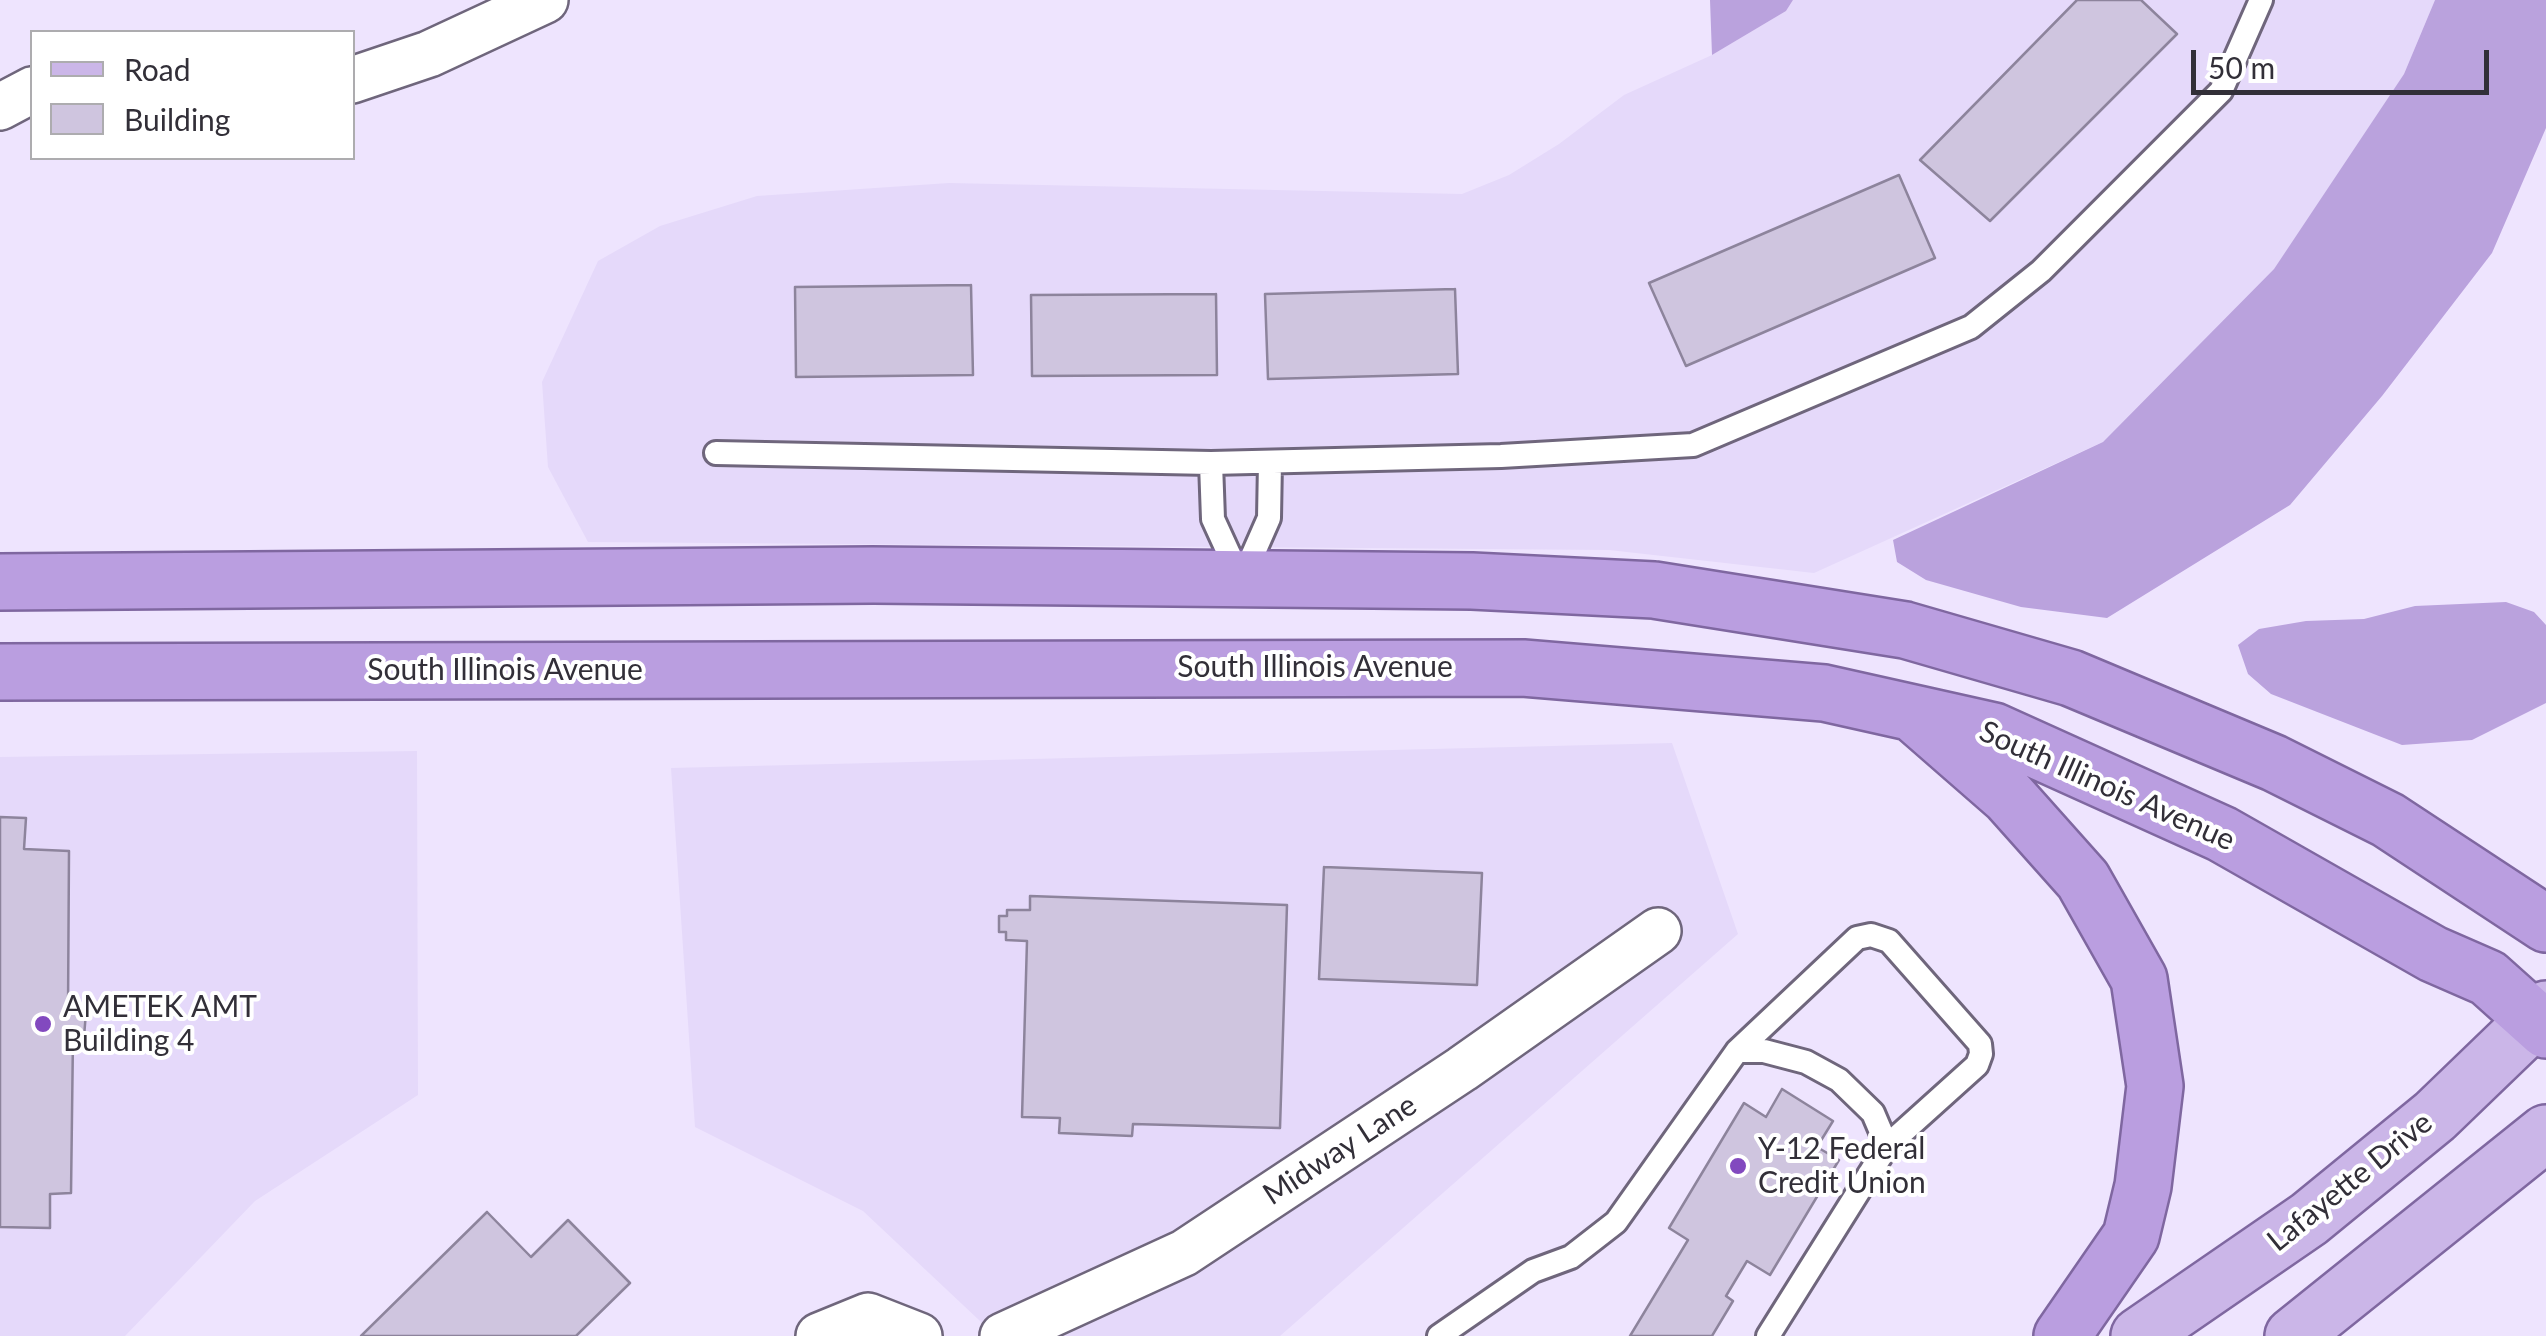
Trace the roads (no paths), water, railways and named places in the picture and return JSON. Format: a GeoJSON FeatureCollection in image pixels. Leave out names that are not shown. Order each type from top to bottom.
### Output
{"type":"FeatureCollection","features":[{"type":"Feature","properties":{"kind":"highway"},"geometry":{"type":"LineString","coordinates":[[0,582],[873,575],[1472,581],[1654,590],[1905,630],[2072,678],[2274,763],[2388,820],[2546,923]]}},
{"type":"Feature","properties":{"kind":"highway"},"geometry":{"type":"LineString","coordinates":[[1241,580],[1243,666]]}},
{"type":"Feature","properties":{"kind":"highway","name":"South Illinois Avenue"},"geometry":{"type":"LineString","coordinates":[[0,672],[1522,668],[1824,693],[1994,731],[2222,834],[2433,954],[2488,978],[2542,1019]]}},
{"type":"Feature","properties":{"kind":"highway"},"geometry":{"type":"LineString","coordinates":[[1909,710],[2009,797],[2084,880],[2139,979],[2155,1086],[2143,1186],[2131,1236],[2062,1336]]}},
{"type":"Feature","properties":{"kind":"main road","name":"Lafayette Drive"},"geometry":{"type":"LineString","coordinates":[[2139,1336],[2309,1219],[2435,1116],[2542,1019]]}},
{"type":"Feature","properties":{"kind":"main road"},"geometry":{"type":"LineString","coordinates":[[2292,1336],[2546,1133]]}},
{"type":"Feature","properties":{"kind":"street"},"geometry":{"type":"LineString","coordinates":[[355,79],[429,54],[545,0]]}},
{"type":"Feature","properties":{"kind":"street"},"geometry":{"type":"LineString","coordinates":[[0,107],[30,91]]}},
{"type":"Feature","properties":{"kind":"street","name":"Midway Lane"},"geometry":{"type":"LineString","coordinates":[[1003,1336],[1184,1252],[1462,1069],[1658,931]]}},
{"type":"Feature","properties":{"kind":"street"},"geometry":{"type":"LineString","coordinates":[[818,1336],[868,1316],[919,1336]]}},
{"type":"Feature","properties":{"kind":"lane"},"geometry":{"type":"LineString","coordinates":[[716,453],[1211,463],[1500,456],[1692,445],[1971,327],[2041,271],[2221,92],[2261,0]]}},
{"type":"Feature","properties":{"kind":"lane"},"geometry":{"type":"LineString","coordinates":[[1241,580],[1269,518],[1270,462]]}},
{"type":"Feature","properties":{"kind":"lane"},"geometry":{"type":"LineString","coordinates":[[1211,463],[1212,519],[1241,580]]}},
{"type":"Feature","properties":{"kind":"lane"},"geometry":{"type":"LineString","coordinates":[[1438,1336],[1533,1272],[1571,1257],[1616,1222],[1738,1050],[1857,938],[1871,935],[1889,941],[1980,1044],[1981,1054],[1978,1065],[1887,1146],[1768,1336]]}},
{"type":"Feature","properties":{"kind":"lane"},"geometry":{"type":"LineString","coordinates":[[1738,1050],[1764,1051],[1806,1062],[1839,1080],[1873,1113],[1887,1146]]}},
{"type":"Feature","properties":{"kind":"place","name":"AMETEK AMT Building 4"},"geometry":{"type":"Point","coordinates":[43,1024]}},
{"type":"Feature","properties":{"kind":"place","name":"Y-12 Federal Credit Union"},"geometry":{"type":"Point","coordinates":[1738,1166]}}]}
